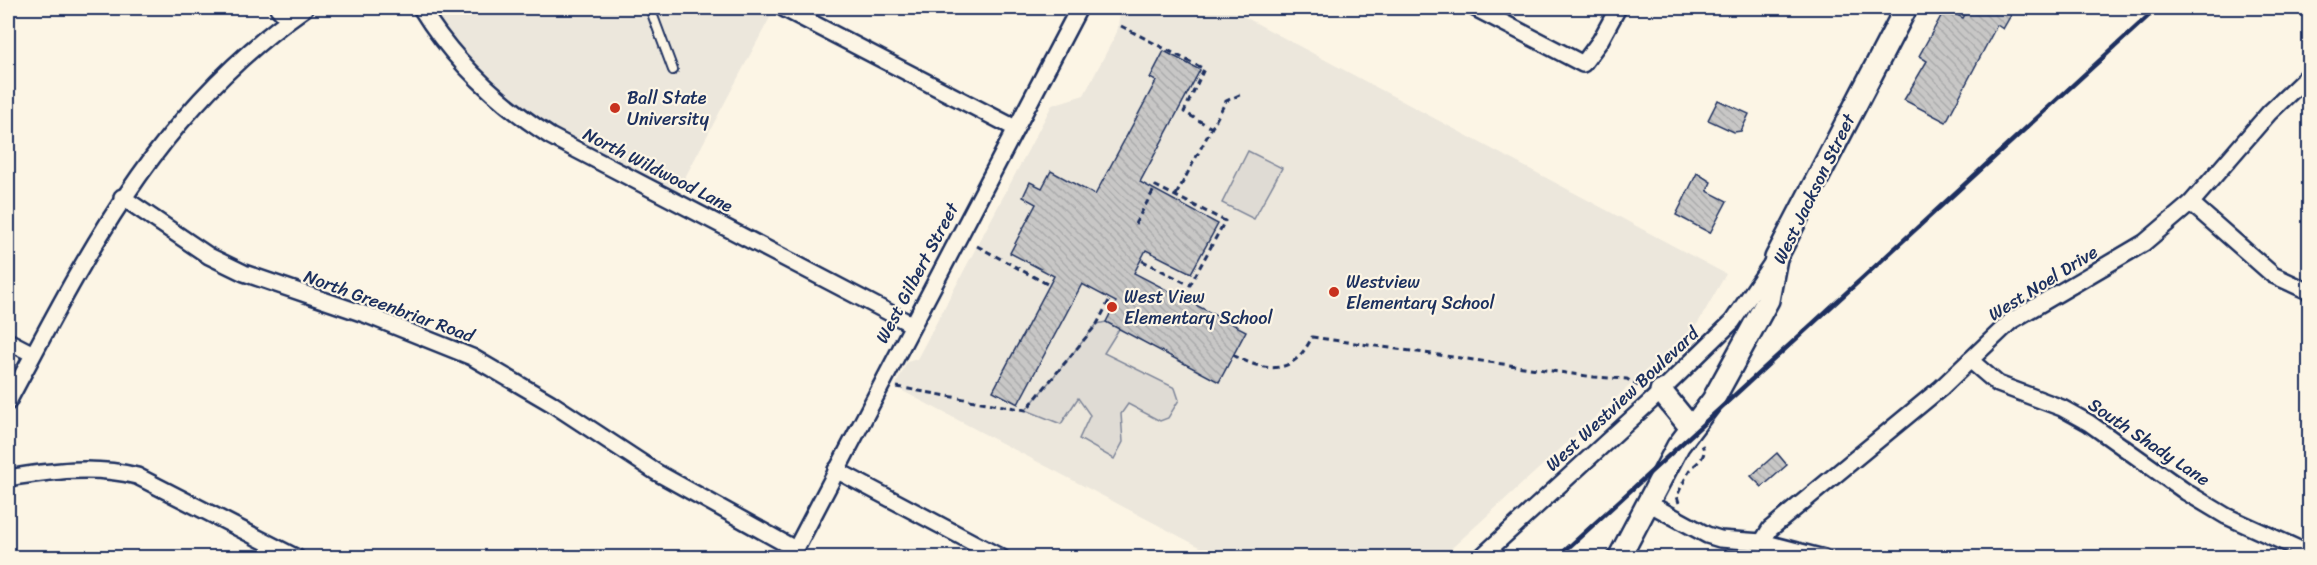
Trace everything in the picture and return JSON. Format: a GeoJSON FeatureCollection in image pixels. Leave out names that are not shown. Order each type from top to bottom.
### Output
{"type":"FeatureCollection","features":[{"type":"Feature","properties":{"kind":"main road","name":"West Jackson Street"},"geometry":{"type":"LineString","coordinates":[[1619,558],[1648,503],[1694,434],[1768,300],[1776,258],[1906,8]]}},
{"type":"Feature","properties":{"kind":"main road"},"geometry":{"type":"LineString","coordinates":[[1660,391],[1694,434]]}},
{"type":"Feature","properties":{"kind":"street"},"geometry":{"type":"LineString","coordinates":[[8,402],[94,242],[122,197],[180,121],[283,14],[305,8]]}},
{"type":"Feature","properties":{"kind":"street","name":"North Wildwood Lane"},"geometry":{"type":"LineString","coordinates":[[422,8],[435,30],[470,74],[500,102],[550,136],[911,324]]}},
{"type":"Feature","properties":{"kind":"street"},"geometry":{"type":"LineString","coordinates":[[783,8],[1015,128]]}},
{"type":"Feature","properties":{"kind":"street","name":"West Gilbert Street"},"geometry":{"type":"LineString","coordinates":[[793,553],[911,324],[1079,8]]}},
{"type":"Feature","properties":{"kind":"street"},"geometry":{"type":"LineString","coordinates":[[1475,8],[1583,64],[1600,41],[1618,8]]}},
{"type":"Feature","properties":{"kind":"street","name":"West Noel Drive"},"geometry":{"type":"LineString","coordinates":[[1762,542],[1770,529],[1941,388],[2011,321],[2144,243],[2191,203],[2269,112],[2310,74]]}},
{"type":"Feature","properties":{"kind":"street","name":"North Greenbriar Road"},"geometry":{"type":"LineString","coordinates":[[122,197],[209,256],[244,273],[367,315],[472,357],[551,403],[656,472],[793,553]]}},
{"type":"Feature","properties":{"kind":"street"},"geometry":{"type":"LineString","coordinates":[[2191,203],[2273,275],[2310,292]]}},
{"type":"Feature","properties":{"kind":"street","name":"West Westview Boulevard"},"geometry":{"type":"LineString","coordinates":[[1480,558],[1732,322],[1776,258]]}},
{"type":"Feature","properties":{"kind":"street"},"geometry":{"type":"LineString","coordinates":[[8,341],[33,354]]}},
{"type":"Feature","properties":{"kind":"street","name":"South Shady Lane"},"geometry":{"type":"LineString","coordinates":[[1970,360],[1998,384],[2062,408],[2089,423],[2186,492],[2226,516],[2310,554]]}},
{"type":"Feature","properties":{"kind":"street"},"geometry":{"type":"LineString","coordinates":[[8,478],[68,470],[110,470],[137,476],[297,558]]}},
{"type":"Feature","properties":{"kind":"street"},"geometry":{"type":"LineString","coordinates":[[836,470],[1002,558]]}},
{"type":"Feature","properties":{"kind":"street"},"geometry":{"type":"LineString","coordinates":[[1648,503],[1707,535],[1720,539],[1762,542],[1824,558]]}},
{"type":"Feature","properties":{"kind":"lane"},"geometry":{"type":"LineString","coordinates":[[650,8],[673,70]]}},
{"type":"Feature","properties":{"kind":"path"},"geometry":{"type":"LineString","coordinates":[[1120,26],[1204,69],[1184,112],[1212,128]]}},
{"type":"Feature","properties":{"kind":"path"},"geometry":{"type":"LineString","coordinates":[[1176,195],[1226,101],[1242,94]]}},
{"type":"Feature","properties":{"kind":"path"},"geometry":{"type":"LineString","coordinates":[[1135,224],[1156,186],[1225,221],[1190,285],[1141,260]]}},
{"type":"Feature","properties":{"kind":"path"},"geometry":{"type":"LineString","coordinates":[[977,246],[1049,285]]}},
{"type":"Feature","properties":{"kind":"path"},"geometry":{"type":"LineString","coordinates":[[895,387],[1026,410],[1097,324],[1110,299]]}},
{"type":"Feature","properties":{"kind":"path"},"geometry":{"type":"LineString","coordinates":[[1233,354],[1266,369],[1286,367],[1305,352],[1312,337],[1594,377],[1627,378],[1640,387]]}},
{"type":"Feature","properties":{"kind":"path"},"geometry":{"type":"LineString","coordinates":[[1683,508],[1677,496],[1691,469],[1700,462],[1704,455],[1704,447],[1694,434]]}},
{"type":"Feature","properties":{"kind":"shaded area","name":"Ball State University"},"geometry":{"type":"Polygon","coordinates":[[[422,8],[775,8],[673,200],[518,115],[422,8]]]}},
{"type":"Feature","properties":{"kind":"shaded area","name":"Westview Elementary School"},"geometry":{"type":"Polygon","coordinates":[[[1117,8],[1228,8],[1726,274],[1698,323],[1442,557],[1219,557],[895,387],[907,362],[917,359],[1052,105],[1084,95],[1117,32],[1120,14],[1117,8]]]}},
{"type":"Feature","properties":{"kind":"shaded area"},"geometry":{"type":"Polygon","coordinates":[[[1248,151],[1282,168],[1254,219],[1222,203],[1248,151]]]}},
{"type":"Feature","properties":{"kind":"shaded area"},"geometry":{"type":"Polygon","coordinates":[[[1106,322],[1119,329],[1104,353],[1175,388],[1179,400],[1168,418],[1160,421],[1128,404],[1121,414],[1123,442],[1114,459],[1079,439],[1090,415],[1078,398],[1061,424],[1026,410],[1097,324],[1106,322]]]}},
{"type":"Feature","properties":{"kind":"building"},"geometry":{"type":"Polygon","coordinates":[[[1969,8],[2015,8],[2003,29],[1997,25],[1946,122],[1904,100],[1927,61],[1919,56],[1945,9],[1963,18],[1969,8]]]}},
{"type":"Feature","properties":{"kind":"building"},"geometry":{"type":"Polygon","coordinates":[[[1164,51],[1200,70],[1140,182],[1218,224],[1191,273],[1146,250],[1134,273],[1246,331],[1219,382],[1106,322],[1116,302],[1082,284],[1018,404],[993,391],[1054,276],[1010,253],[1036,204],[1023,197],[1030,182],[1042,188],[1051,171],[1095,195],[1156,81],[1150,78],[1164,51]]]}},
{"type":"Feature","properties":{"kind":"building"},"geometry":{"type":"Polygon","coordinates":[[[1718,100],[1749,114],[1741,131],[1734,132],[1708,120],[1718,100]]]}},
{"type":"Feature","properties":{"kind":"building"},"geometry":{"type":"Polygon","coordinates":[[[1697,173],[1711,182],[1707,191],[1727,201],[1710,233],[1676,215],[1697,173]]]}},
{"type":"Feature","properties":{"kind":"building"},"geometry":{"type":"Polygon","coordinates":[[[1777,453],[1787,465],[1762,487],[1751,476],[1777,453]]]}},
{"type":"Feature","properties":{"kind":"railway"},"geometry":{"type":"LineString","coordinates":[[1557,558],[2157,8]]}},
{"type":"Feature","properties":{"kind":"place","name":"Ball State University"},"geometry":{"type":"Point","coordinates":[615,108]}},
{"type":"Feature","properties":{"kind":"place","name":"Westview Elementary School"},"geometry":{"type":"Point","coordinates":[1334,292]}},
{"type":"Feature","properties":{"kind":"place","name":"West View Elementary School"},"geometry":{"type":"Point","coordinates":[1112,307]}}]}
